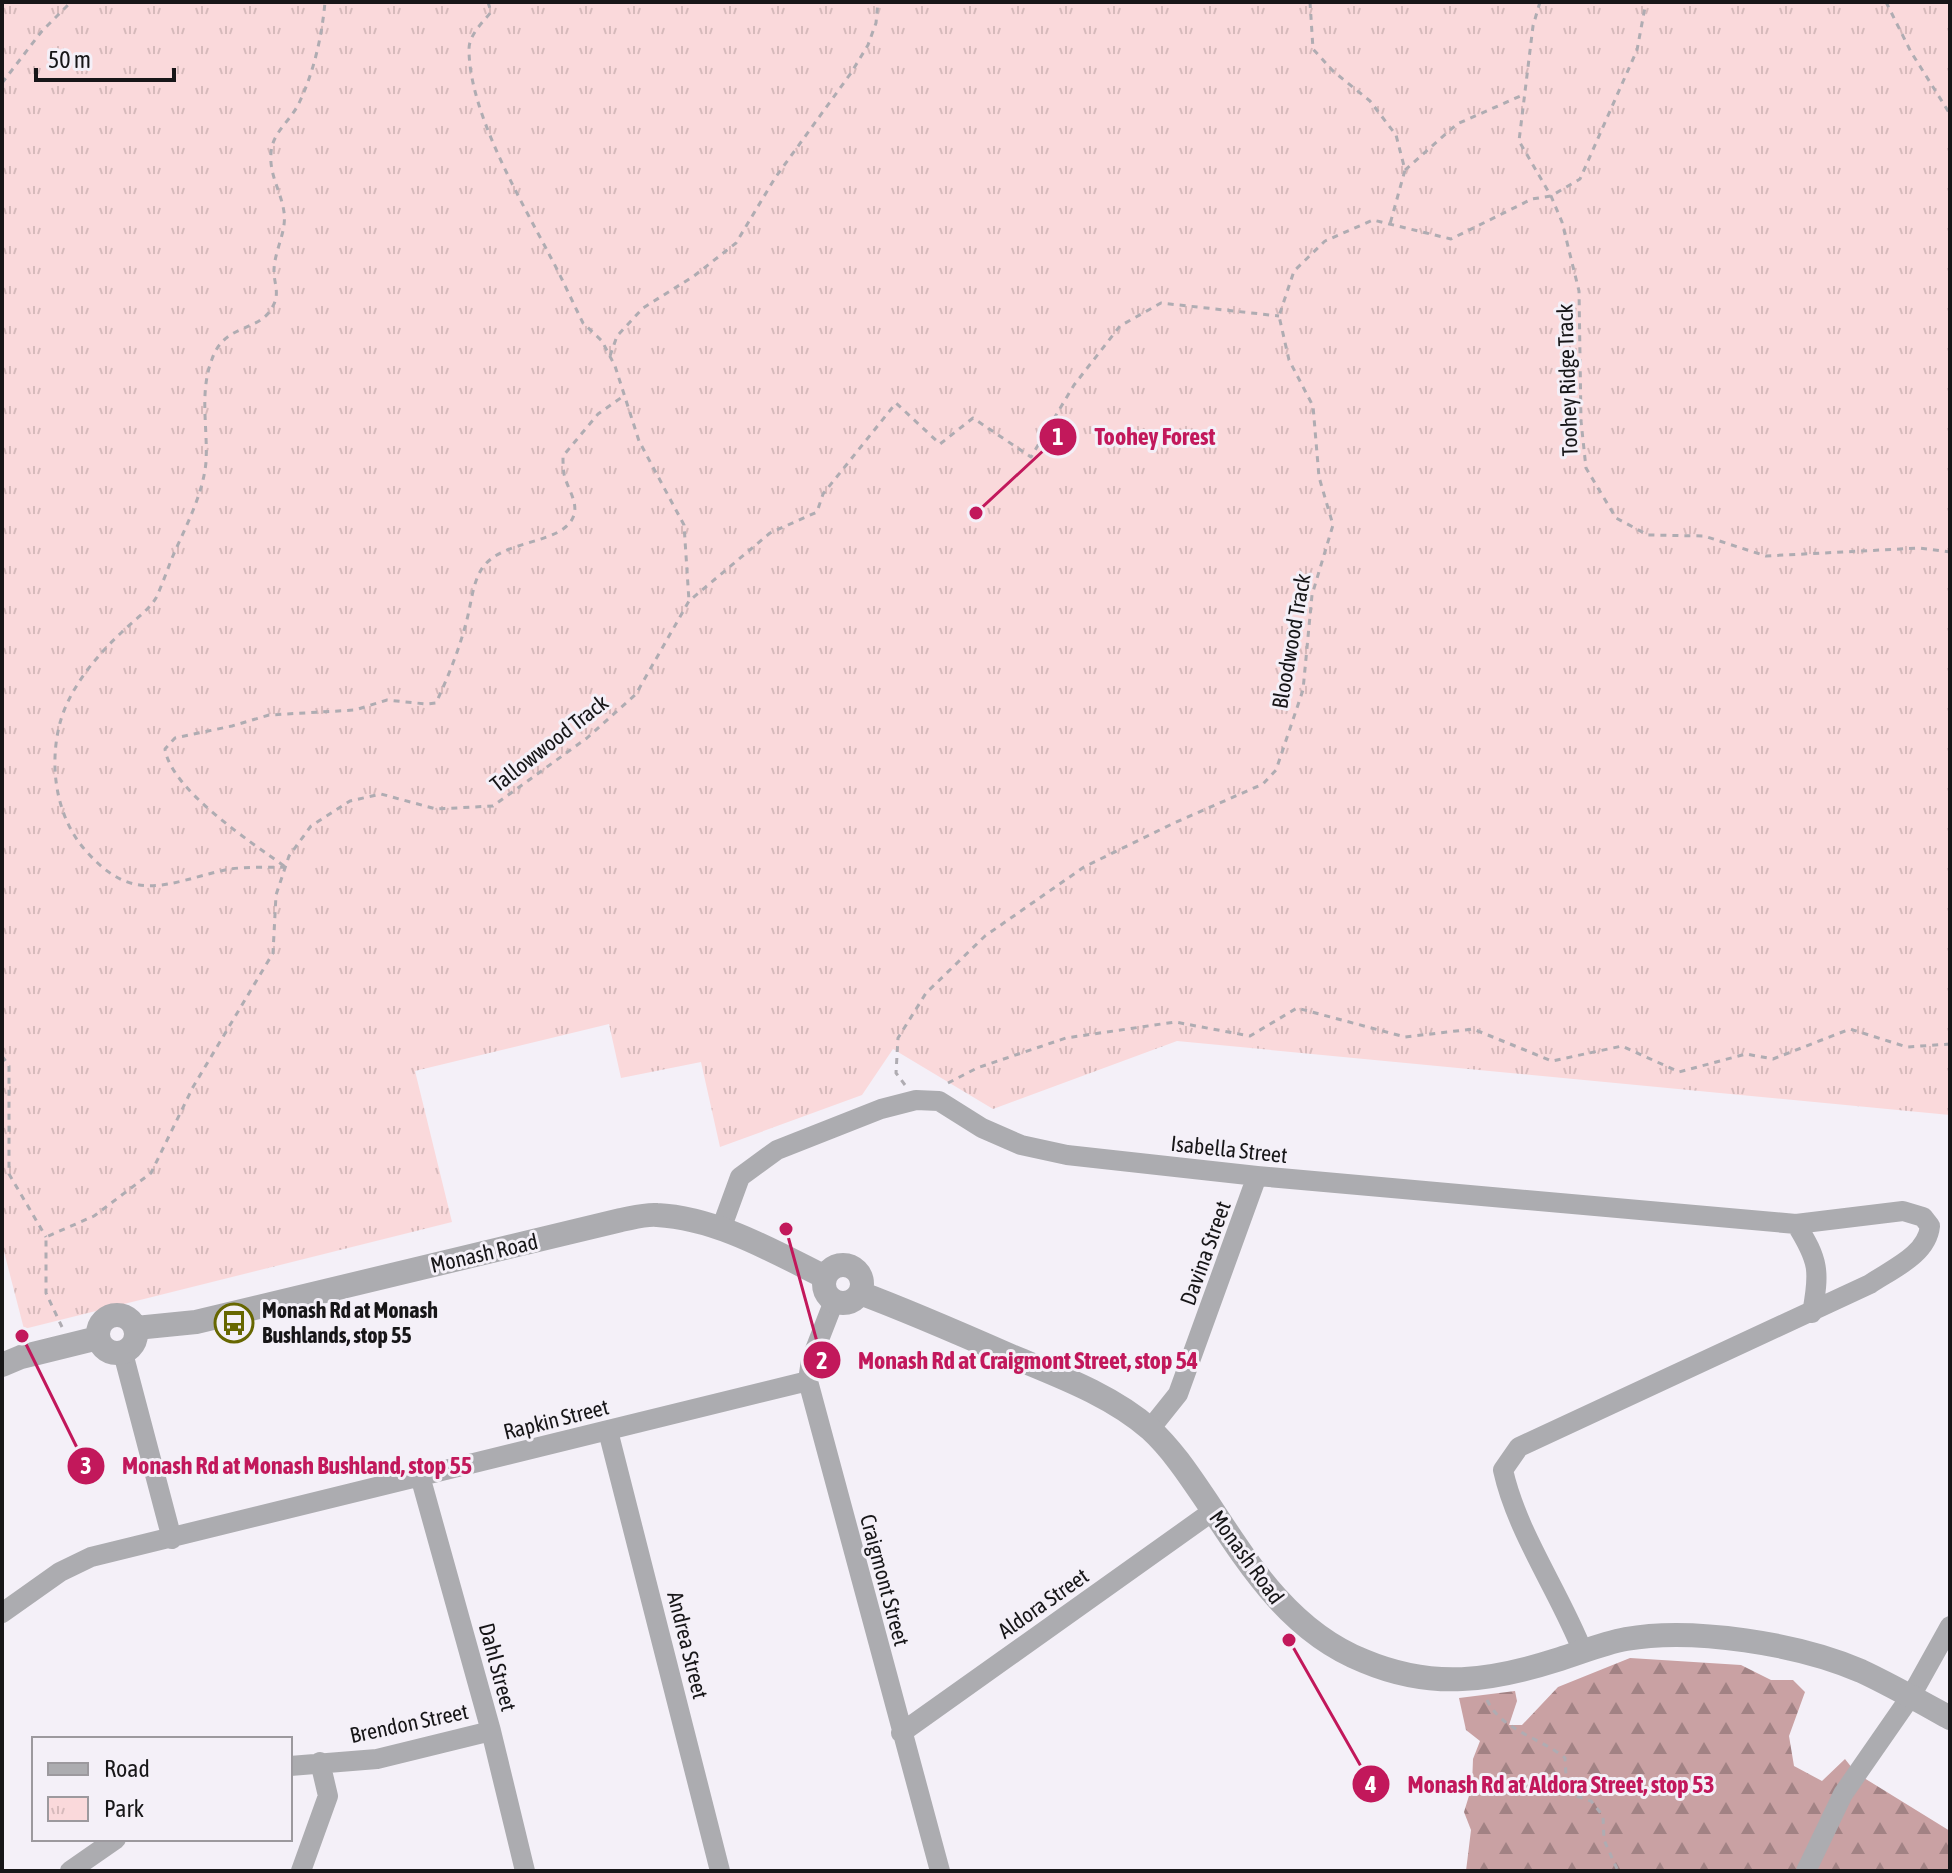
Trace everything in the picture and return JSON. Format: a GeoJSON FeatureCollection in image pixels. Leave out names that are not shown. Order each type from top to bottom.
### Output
{"type":"FeatureCollection","features":[{"type":"Feature","properties":{"kind":"street","name":"Isabella Street"},"geometry":{"type":"LineString","coordinates":[[916,1100],[939,1101],[982,1128],[1021,1145],[1067,1155],[1257,1176],[1796,1224],[1903,1211],[1923,1217],[1930,1226],[1929,1238],[1918,1252],[1870,1284],[1519,1447],[1503,1470],[1508,1495],[1583,1652]]}},
{"type":"Feature","properties":{"kind":"street"},"geometry":{"type":"LineString","coordinates":[[721,1229],[740,1177],[777,1150],[881,1109],[916,1100]]}},
{"type":"Feature","properties":{"kind":"street","name":"Davina Street"},"geometry":{"type":"LineString","coordinates":[[1150,1429],[1178,1394],[1257,1176]]}},
{"type":"Feature","properties":{"kind":"street","name":"Monash Road"},"geometry":{"type":"LineString","coordinates":[[2,1365],[21,1357],[98,1338],[101,1324],[113,1316],[127,1318],[136,1328],[196,1322],[654,1214],[690,1219],[721,1229],[825,1277]]}},
{"type":"Feature","properties":{"kind":"street"},"geometry":{"type":"LineString","coordinates":[[1796,1224],[1811,1249],[1819,1277],[1812,1313]]}},
{"type":"Feature","properties":{"kind":"street"},"geometry":{"type":"LineString","coordinates":[[835,1266],[851,1266],[861,1277],[860,1293],[849,1303],[834,1301],[825,1291],[825,1277],[835,1266]]}},
{"type":"Feature","properties":{"kind":"street","name":"Monash Road"},"geometry":{"type":"LineString","coordinates":[[860,1293],[1073,1382],[1111,1402],[1150,1429],[1184,1468],[1273,1595],[1295,1619],[1331,1646],[1365,1662],[1398,1673],[1444,1680],[1479,1680],[1522,1671],[1625,1639],[1675,1634],[1765,1645],[1813,1655],[1859,1670],[1950,1718]]}},
{"type":"Feature","properties":{"kind":"street","name":"Craigmont Street"},"geometry":{"type":"LineString","coordinates":[[834,1301],[811,1360],[808,1381],[940,1871]]}},
{"type":"Feature","properties":{"kind":"street"},"geometry":{"type":"LineString","coordinates":[[98,1338],[106,1350],[123,1353],[134,1344],[136,1328]]}},
{"type":"Feature","properties":{"kind":"street"},"geometry":{"type":"LineString","coordinates":[[123,1353],[172,1539]]}},
{"type":"Feature","properties":{"kind":"street","name":"Rapkin Street"},"geometry":{"type":"LineString","coordinates":[[2,1613],[60,1572],[91,1557],[808,1381]]}},
{"type":"Feature","properties":{"kind":"street","name":"Andrea Street"},"geometry":{"type":"LineString","coordinates":[[608,1431],[720,1871]]}},
{"type":"Feature","properties":{"kind":"street","name":"Dahl Street"},"geometry":{"type":"LineString","coordinates":[[420,1476],[491,1731],[525,1871]]}},
{"type":"Feature","properties":{"kind":"street","name":"Aldora Street"},"geometry":{"type":"LineString","coordinates":[[901,1733],[1213,1511]]}},
{"type":"Feature","properties":{"kind":"street"},"geometry":{"type":"LineString","coordinates":[[1806,1871],[1843,1794],[1911,1696],[1950,1626]]}},
{"type":"Feature","properties":{"kind":"street","name":"Brendon Street"},"geometry":{"type":"LineString","coordinates":[[292,1766],[377,1759],[491,1731]]}},
{"type":"Feature","properties":{"kind":"street"},"geometry":{"type":"LineString","coordinates":[[301,1871],[328,1796],[320,1762]]}},
{"type":"Feature","properties":{"kind":"street"},"geometry":{"type":"LineString","coordinates":[[70,1871],[113,1841]]}},
{"type":"Feature","properties":{"kind":"path"},"geometry":{"type":"LineString","coordinates":[[2,83],[42,31],[71,2]]}},
{"type":"Feature","properties":{"kind":"path"},"geometry":{"type":"LineString","coordinates":[[286,867],[227,869],[165,885],[136,887],[109,873],[86,852],[67,822],[57,794],[56,764],[59,727],[71,697],[100,656],[156,598],[202,484],[206,460],[204,397],[212,357],[230,333],[264,318],[274,306],[277,288],[273,275],[275,257],[285,215],[272,176],[271,152],[275,137],[299,105],[308,80],[318,47],[325,2]]}},
{"type":"Feature","properties":{"kind":"path"},"geometry":{"type":"LineString","coordinates":[[488,2],[491,12],[477,29],[469,46],[475,87],[486,123],[509,177],[583,323],[602,341],[610,356],[639,441],[684,525],[689,601]]}},
{"type":"Feature","properties":{"kind":"path"},"geometry":{"type":"LineString","coordinates":[[610,356],[617,336],[643,308],[694,276],[736,243],[775,178],[868,45],[876,23],[878,2]]}},
{"type":"Feature","properties":{"kind":"path"},"geometry":{"type":"LineString","coordinates":[[1310,2],[1313,49],[1333,71],[1370,101],[1396,135],[1405,170],[1390,224]]}},
{"type":"Feature","properties":{"kind":"path","name":"Toohey Ridge Track"},"geometry":{"type":"LineString","coordinates":[[1540,2],[1533,26],[1519,141],[1551,196],[1562,222],[1579,291],[1581,421],[1586,468],[1616,518],[1648,535],[1704,536],[1766,556],[1919,548],[1950,552]]}},
{"type":"Feature","properties":{"kind":"path"},"geometry":{"type":"LineString","coordinates":[[1279,316],[1294,271],[1325,241],[1373,220],[1451,239],[1532,199],[1551,196],[1580,179],[1637,50],[1646,2]]}},
{"type":"Feature","properties":{"kind":"path"},"geometry":{"type":"LineString","coordinates":[[1886,2],[1911,52],[1950,114]]}},
{"type":"Feature","properties":{"kind":"path"},"geometry":{"type":"LineString","coordinates":[[1405,170],[1457,124],[1525,94]]}},
{"type":"Feature","properties":{"kind":"path","name":"Tallowwood Track"},"geometry":{"type":"LineString","coordinates":[[46,1237],[94,1216],[151,1173],[193,1087],[273,953],[276,895],[289,856],[311,826],[350,801],[381,794],[436,809],[493,806],[587,738],[636,694],[689,601],[770,533],[817,512],[823,494],[896,403],[940,444],[973,418],[1031,457],[1074,385],[1120,326],[1161,303],[1279,316]]}},
{"type":"Feature","properties":{"kind":"path","name":"Bloodwood Track"},"geometry":{"type":"LineString","coordinates":[[916,1100],[896,1073],[898,1038],[926,993],[985,936],[1084,867],[1263,784],[1276,770],[1303,690],[1312,595],[1333,525],[1319,477],[1313,406],[1289,360],[1279,316]]}},
{"type":"Feature","properties":{"kind":"path"},"geometry":{"type":"LineString","coordinates":[[286,867],[231,828],[192,793],[172,772],[165,749],[175,738],[269,715],[355,710],[387,700],[436,703],[454,660],[482,568],[498,554],[516,545],[547,537],[563,529],[574,516],[563,456],[598,414],[625,395]]}},
{"type":"Feature","properties":{"kind":"path"},"geometry":{"type":"LineString","coordinates":[[916,1100],[977,1068],[1066,1038],[1175,1022],[1250,1036],[1297,1008],[1405,1037],[1473,1029],[1552,1061],[1622,1046],[1679,1072],[1746,1054],[1773,1059],[1850,1029],[1907,1047],[1950,1044]]}},
{"type":"Feature","properties":{"kind":"path"},"geometry":{"type":"LineString","coordinates":[[2,1056],[9,1066],[9,1174],[46,1237],[46,1293],[70,1345]]}},
{"type":"Feature","properties":{"kind":"path"},"geometry":{"type":"LineString","coordinates":[[1479,1680],[1491,1708],[1521,1733],[1565,1758],[1567,1793],[1591,1801],[1603,1816],[1604,1840],[1618,1871]]}},
{"type":"Feature","properties":{"kind":"green space"},"geometry":{"type":"Polygon","coordinates":[[[2,2],[1950,2],[1950,1115],[1177,1041],[993,1109],[893,1049],[862,1095],[720,1147],[701,1062],[621,1078],[609,1024],[415,1071],[452,1222],[24,1329],[2,1244],[2,2]]]}},
{"type":"Feature","properties":{"kind":"green space"},"geometry":{"type":"Polygon","coordinates":[[[1630,1658],[1741,1665],[1771,1680],[1793,1680],[1805,1692],[1789,1736],[1794,1766],[1822,1781],[1845,1759],[1856,1773],[1950,1831],[1950,1871],[1466,1871],[1471,1830],[1464,1812],[1472,1786],[1473,1759],[1480,1741],[1466,1730],[1459,1698],[1515,1691],[1517,1701],[1509,1725],[1522,1725],[1558,1687],[1630,1658]]]}},
{"type":"Feature","properties":{"kind":"place","name":"Toohey Forest"},"geometry":{"type":"Point","coordinates":[976,513]}},
{"type":"Feature","properties":{"kind":"place","name":"Monash Rd at Craigmont Street, stop 54"},"geometry":{"type":"Point","coordinates":[786,1229]}},
{"type":"Feature","properties":{"kind":"place","name":"Monash Rd at Monash Bushlands, stop 55"},"geometry":{"type":"Point","coordinates":[234,1323]}},
{"type":"Feature","properties":{"kind":"place","name":"Monash Rd at Monash Bushland, stop 55"},"geometry":{"type":"Point","coordinates":[22,1336]}},
{"type":"Feature","properties":{"kind":"place","name":"Monash Rd at Aldora Street, stop 53"},"geometry":{"type":"Point","coordinates":[1289,1640]}}]}
